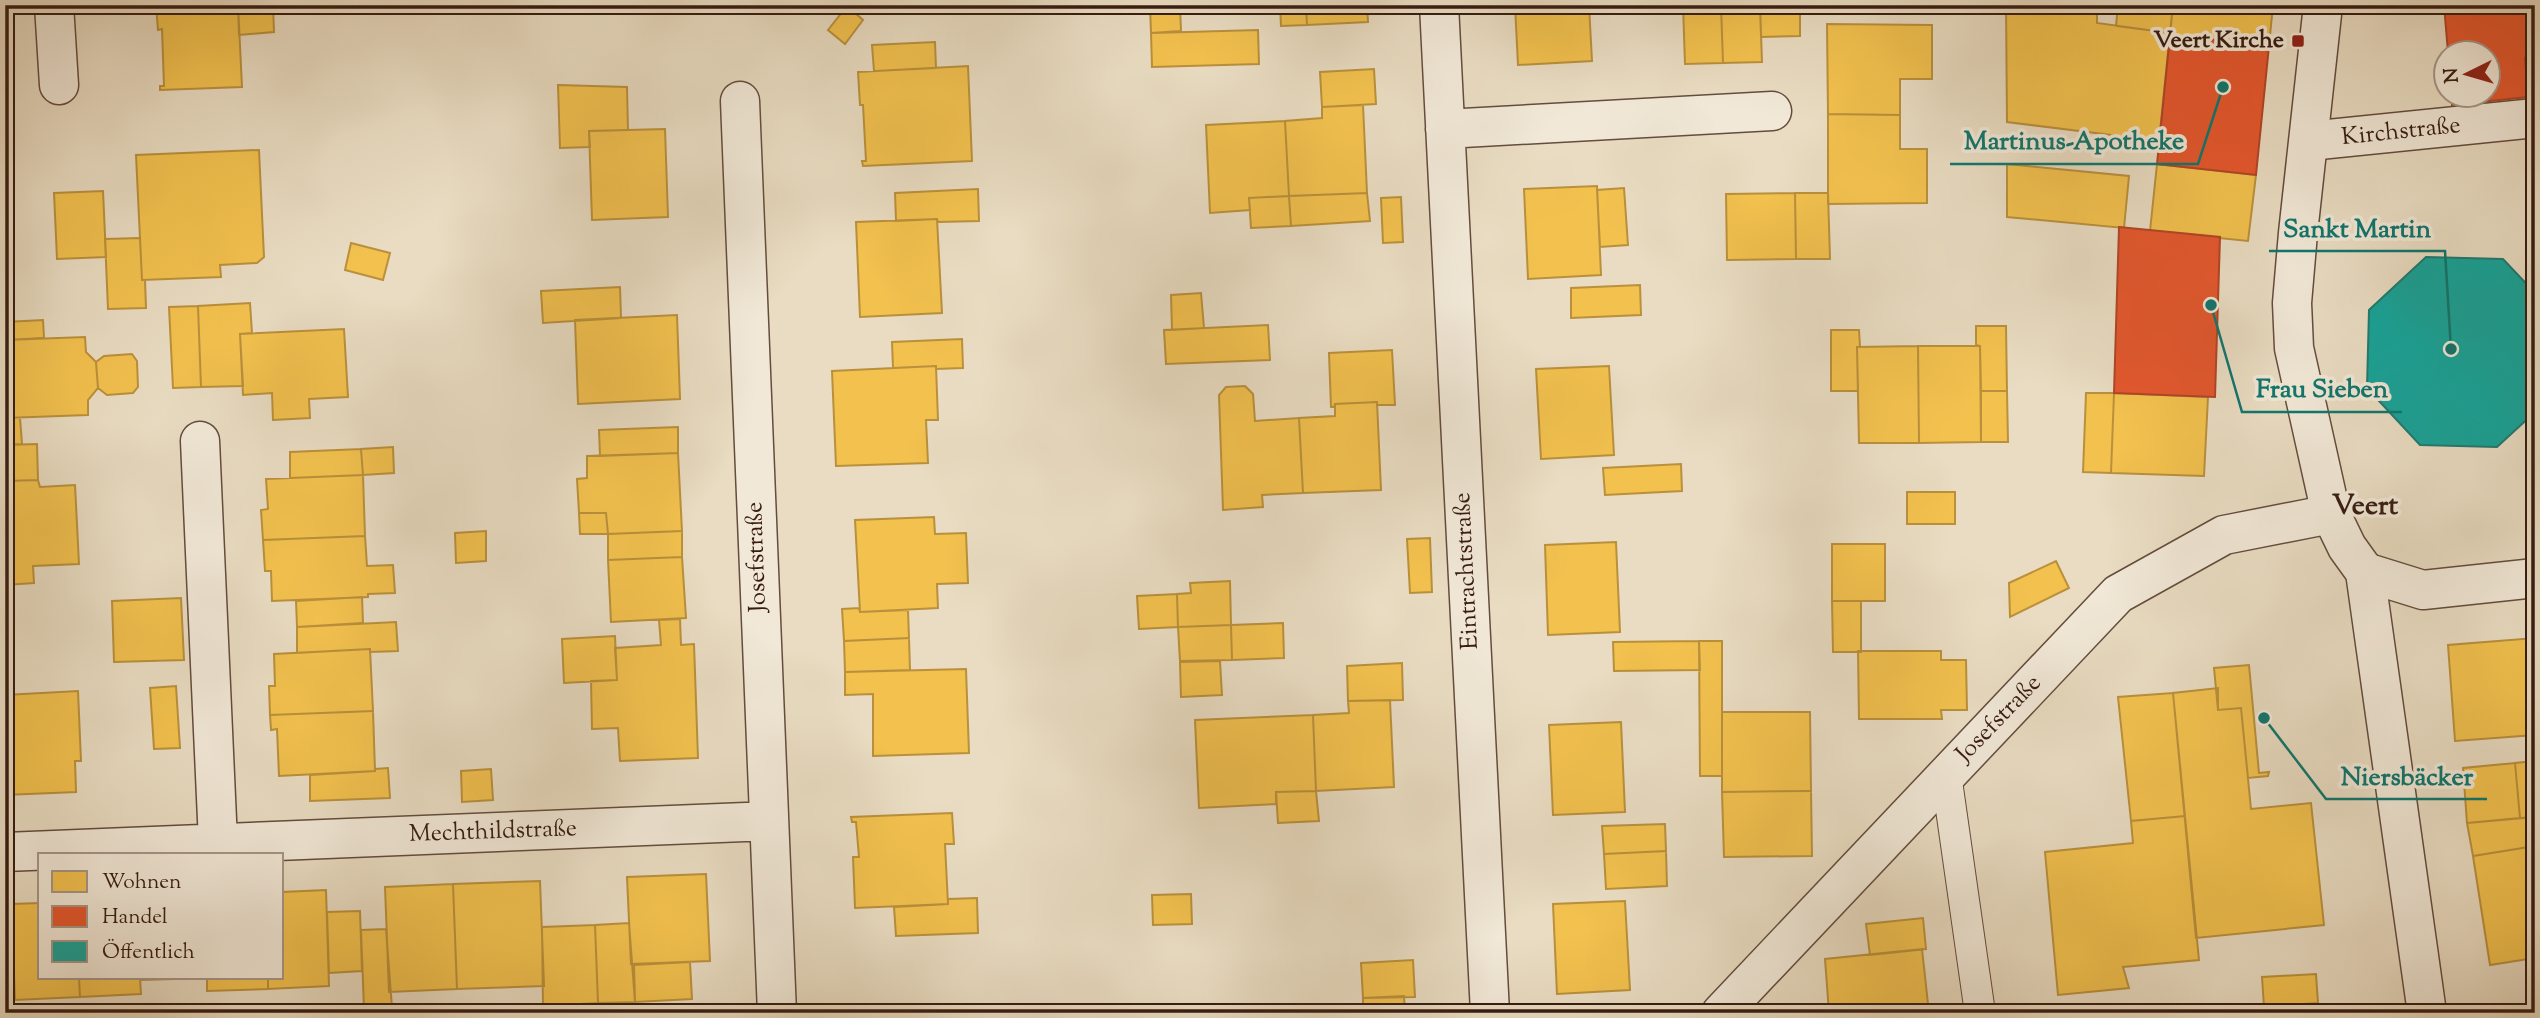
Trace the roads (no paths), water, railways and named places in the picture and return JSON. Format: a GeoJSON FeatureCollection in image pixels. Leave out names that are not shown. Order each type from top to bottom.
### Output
{"type":"FeatureCollection","features":[{"type":"Feature","properties":{"kind":"street"},"geometry":{"type":"LineString","coordinates":[[54,5],[59,85]]}},
{"type":"Feature","properties":{"kind":"street","name":"Eintrachtstraße"},"geometry":{"type":"LineString","coordinates":[[1439,5],[1490,1013]]}},
{"type":"Feature","properties":{"kind":"street"},"geometry":{"type":"LineString","coordinates":[[2323,5],[2292,303],[2294,348],[2331,514],[2347,547],[2365,572],[2427,1013]]}},
{"type":"Feature","properties":{"kind":"street","name":"Josefstraße"},"geometry":{"type":"LineString","coordinates":[[740,101],[777,1013]]}},
{"type":"Feature","properties":{"kind":"street"},"geometry":{"type":"LineString","coordinates":[[1445,129],[1772,111]]}},
{"type":"Feature","properties":{"kind":"street","name":"Kirchstraße"},"geometry":{"type":"LineString","coordinates":[[2309,141],[2535,118]]}},
{"type":"Feature","properties":{"kind":"street"},"geometry":{"type":"LineString","coordinates":[[200,441],[218,842]]}},
{"type":"Feature","properties":{"kind":"street","name":"Josefstraße"},"geometry":{"type":"LineString","coordinates":[[1721,1013],[2118,594],[2224,535],[2331,514]]}},
{"type":"Feature","properties":{"kind":"street"},"geometry":{"type":"LineString","coordinates":[[2365,572],[2423,590],[2535,578]]}},
{"type":"Feature","properties":{"kind":"street","name":"Mechthildstraße"},"geometry":{"type":"LineString","coordinates":[[5,852],[768,821]]}},
{"type":"Feature","properties":{"kind":"lane"},"geometry":{"type":"LineString","coordinates":[[1946,775],[1980,1013]]}},
{"type":"Feature","properties":{"kind":"place","name":"Veert Kirche"},"geometry":{"type":"Point","coordinates":[2298,41]}},
{"type":"Feature","properties":{"kind":"place","name":"Martinus-Apotheke"},"geometry":{"type":"Point","coordinates":[2223,87]}},
{"type":"Feature","properties":{"kind":"place","name":"Frau Sieben"},"geometry":{"type":"Point","coordinates":[2211,305]}},
{"type":"Feature","properties":{"kind":"place","name":"Sankt Martin"},"geometry":{"type":"Point","coordinates":[2451,349]}},
{"type":"Feature","properties":{"kind":"place","name":"Niersbäcker"},"geometry":{"type":"Point","coordinates":[2264,718]}},
{"type":"Feature","properties":{"kind":"district","name":"Veert"},"geometry":{"type":"Point","coordinates":[2365,507]}}]}
